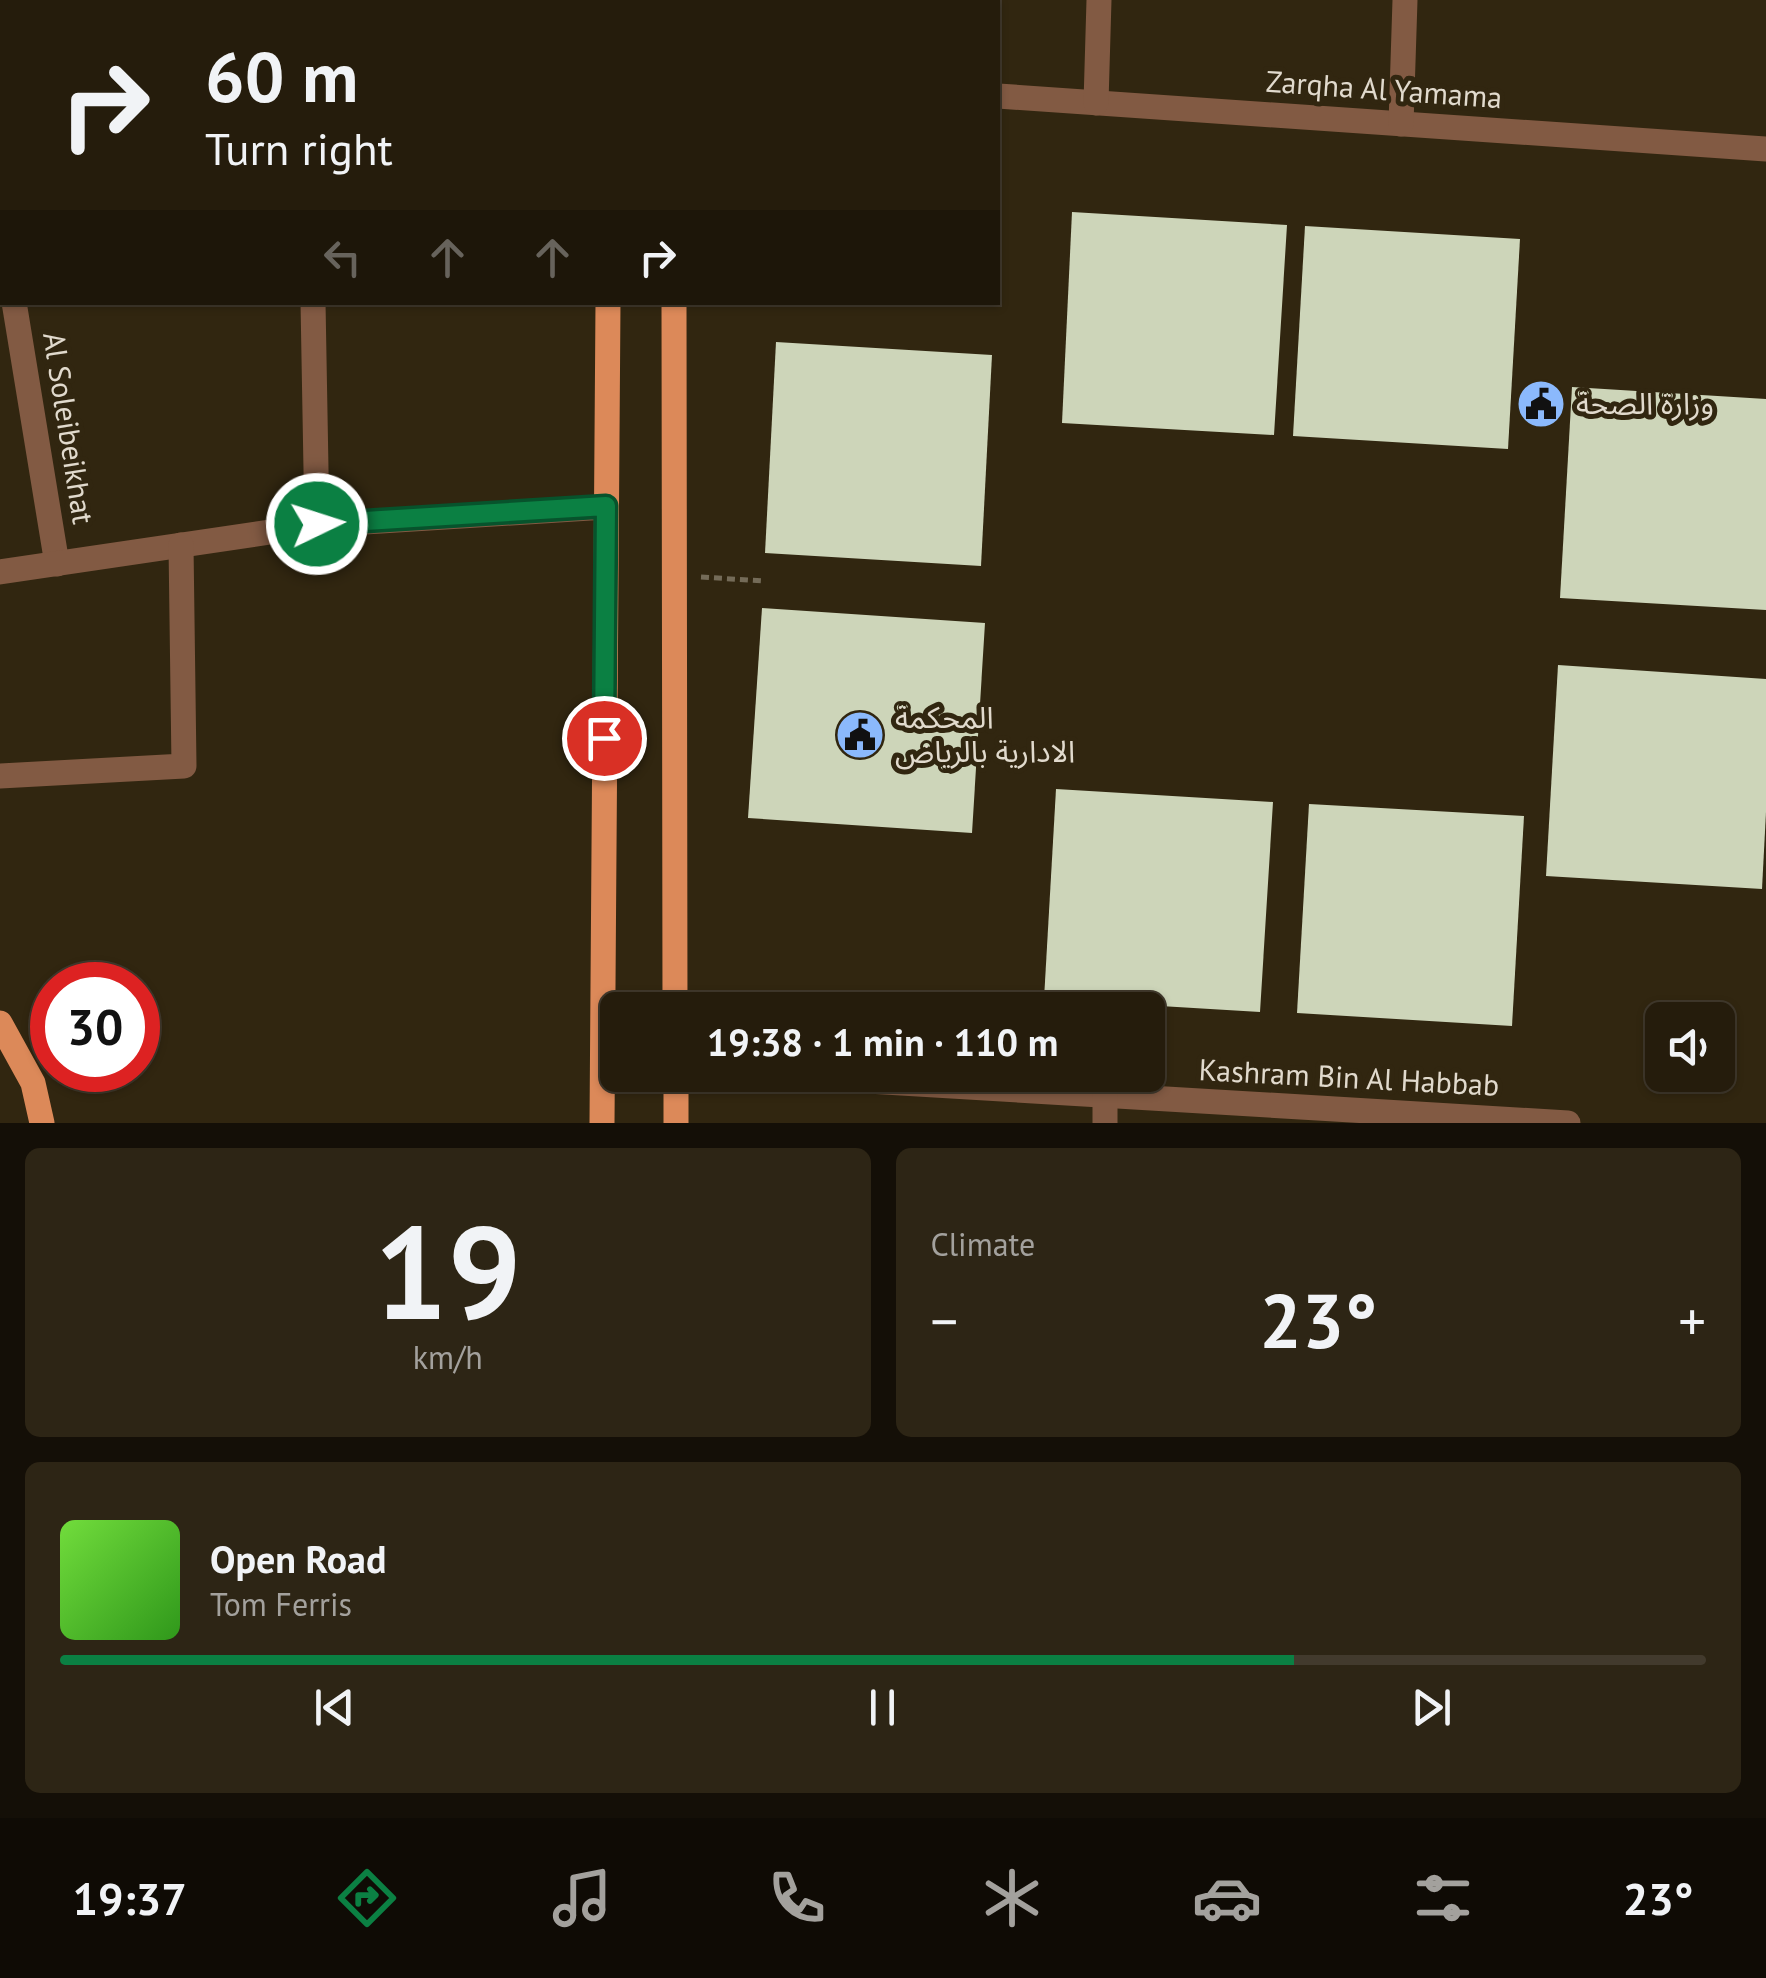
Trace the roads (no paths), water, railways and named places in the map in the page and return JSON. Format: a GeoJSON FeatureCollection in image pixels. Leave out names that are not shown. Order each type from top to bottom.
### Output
{"type":"FeatureCollection","features":[{"type":"Feature","properties":{"kind":"main road"},"geometry":{"type":"LineString","coordinates":[[602,1123],[608,305]]}},
{"type":"Feature","properties":{"kind":"main road"},"geometry":{"type":"LineString","coordinates":[[674,305],[676,992]]}},
{"type":"Feature","properties":{"kind":"main road"},"geometry":{"type":"LineString","coordinates":[[0,1023],[32,1083],[42,1123]]}},
{"type":"Feature","properties":{"kind":"main road"},"geometry":{"type":"LineString","coordinates":[[676,1092],[676,1123]]}},
{"type":"Feature","properties":{"kind":"street"},"geometry":{"type":"LineString","coordinates":[[1096,103],[1099,0]]}},
{"type":"Feature","properties":{"kind":"street"},"geometry":{"type":"LineString","coordinates":[[1401,124],[1405,0]]}},
{"type":"Feature","properties":{"kind":"street","name":"Zarqha Al Yamama"},"geometry":{"type":"LineString","coordinates":[[1000,96],[1766,149]]}},
{"type":"Feature","properties":{"kind":"street","name":"Al Soleibeikhat"},"geometry":{"type":"LineString","coordinates":[[14,305],[57,564]]}},
{"type":"Feature","properties":{"kind":"street"},"geometry":{"type":"LineString","coordinates":[[313,305],[317,524]]}},
{"type":"Feature","properties":{"kind":"street"},"geometry":{"type":"LineString","coordinates":[[0,572],[317,524],[606,506]]}},
{"type":"Feature","properties":{"kind":"street"},"geometry":{"type":"LineString","coordinates":[[0,776],[184,766],[181,545]]}},
{"type":"Feature","properties":{"kind":"street","name":"Kashram Bin Al Habbab"},"geometry":{"type":"LineString","coordinates":[[931,1092],[1105,1110],[1568,1123]]}},
{"type":"Feature","properties":{"kind":"place","name":"وزارة الصحة"},"geometry":{"type":"Point","coordinates":[1541,404]}},
{"type":"Feature","properties":{"kind":"place","name":"المحكمة الادارية بالرياض"},"geometry":{"type":"Point","coordinates":[860,735]}}]}
